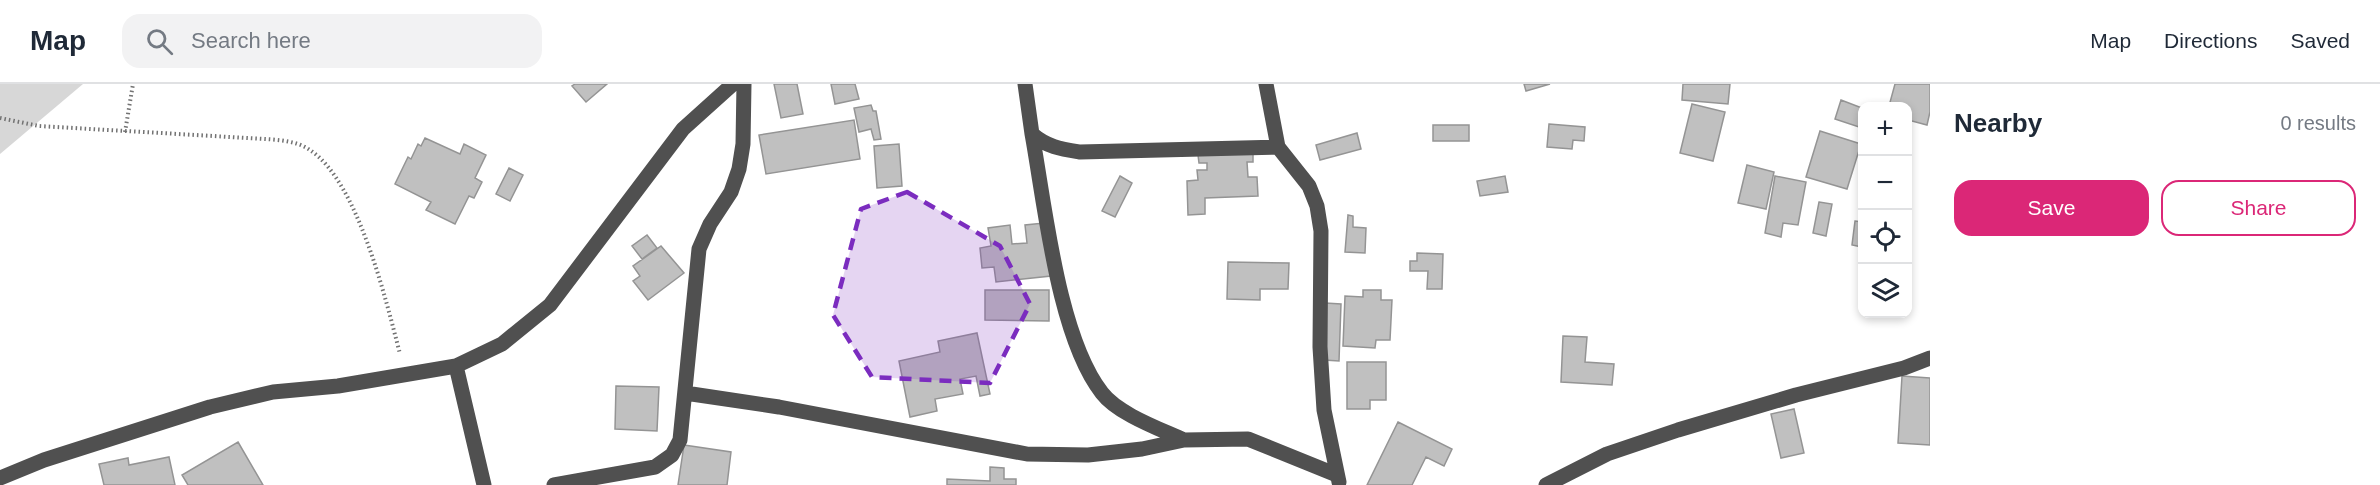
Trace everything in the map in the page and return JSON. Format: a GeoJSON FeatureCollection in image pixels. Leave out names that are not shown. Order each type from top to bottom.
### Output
{"type":"FeatureCollection","features":[{"type":"Feature","properties":{"kind":"street"},"geometry":{"type":"LineString","coordinates":[[0,478],[44,460],[210,407],[273,392],[338,386],[456,366],[502,344],[550,305],[682,129],[733,84]]}},
{"type":"Feature","properties":{"kind":"street"},"geometry":{"type":"LineString","coordinates":[[554,485],[655,466],[672,455],[680,440],[699,249],[710,224],[731,192],[740,169],[743,144],[744,84]]}},
{"type":"Feature","properties":{"kind":"street"},"geometry":{"type":"LineString","coordinates":[[1025,84],[1059,280],[1071,328],[1089,372],[1103,394],[1125,411],[1184,440]]}},
{"type":"Feature","properties":{"kind":"street"},"geometry":{"type":"LineString","coordinates":[[1266,84],[1278,147],[1308,186],[1317,206],[1320,231],[1320,347],[1324,411],[1338,480]]}},
{"type":"Feature","properties":{"kind":"street"},"geometry":{"type":"LineString","coordinates":[[1032,134],[1045,145],[1080,152],[1278,147]]}},
{"type":"Feature","properties":{"kind":"street"},"geometry":{"type":"LineString","coordinates":[[1546,485],[1607,454],[1648,440],[1738,411],[1904,368],[1930,358]]}},
{"type":"Feature","properties":{"kind":"street"},"geometry":{"type":"LineString","coordinates":[[456,366],[484,485]]}},
{"type":"Feature","properties":{"kind":"street"},"geometry":{"type":"LineString","coordinates":[[685,393],[789,409],[1027,454],[1088,455],[1142,449],[1184,440],[1248,439],[1338,480]]}},
{"type":"Feature","properties":{"kind":"path"},"geometry":{"type":"LineString","coordinates":[[125,132],[133,84]]}},
{"type":"Feature","properties":{"kind":"path"},"geometry":{"type":"LineString","coordinates":[[0,118],[39,126],[289,141],[310,150],[330,172],[350,202],[378,268],[405,375]]}},
{"type":"Feature","properties":{"kind":"highlighted area"},"geometry":{"type":"Polygon","coordinates":[[[907,192],[1000,246],[1030,304],[990,383],[872,377],[833,315],[861,209],[907,192]]]}},
{"type":"Feature","properties":{"kind":"shaded area"},"geometry":{"type":"Polygon","coordinates":[[[0,84],[83,84],[0,154],[0,84]]]}},
{"type":"Feature","properties":{"kind":"building"},"geometry":{"type":"Polygon","coordinates":[[[575,84],[607,84],[586,102],[572,86],[575,84]]]}},
{"type":"Feature","properties":{"kind":"building"},"geometry":{"type":"Polygon","coordinates":[[[774,84],[797,84],[803,114],[781,118],[774,84]]]}},
{"type":"Feature","properties":{"kind":"building"},"geometry":{"type":"Polygon","coordinates":[[[831,84],[855,84],[859,99],[835,104],[831,84]]]}},
{"type":"Feature","properties":{"kind":"building"},"geometry":{"type":"Polygon","coordinates":[[[1524,84],[1550,84],[1526,91],[1524,84]]]}},
{"type":"Feature","properties":{"kind":"building"},"geometry":{"type":"Polygon","coordinates":[[[1683,84],[1730,84],[1728,104],[1682,100],[1683,84]]]}},
{"type":"Feature","properties":{"kind":"building"},"geometry":{"type":"Polygon","coordinates":[[[1895,84],[1930,84],[1930,112],[1927,125],[1912,121],[1912,102],[1890,102],[1895,84]]]}},
{"type":"Feature","properties":{"kind":"building"},"geometry":{"type":"Polygon","coordinates":[[[1841,100],[1858,106],[1858,127],[1835,119],[1841,100]]]}},
{"type":"Feature","properties":{"kind":"building"},"geometry":{"type":"Polygon","coordinates":[[[1692,104],[1725,112],[1713,161],[1680,153],[1692,104]]]}},
{"type":"Feature","properties":{"kind":"building"},"geometry":{"type":"Polygon","coordinates":[[[871,105],[873,111],[876,111],[881,139],[874,140],[871,129],[859,132],[854,108],[871,105]]]}},
{"type":"Feature","properties":{"kind":"building"},"geometry":{"type":"Polygon","coordinates":[[[854,120],[860,159],[766,174],[759,135],[854,120]]]}},
{"type":"Feature","properties":{"kind":"building"},"geometry":{"type":"Polygon","coordinates":[[[1549,124],[1585,127],[1584,141],[1573,140],[1572,149],[1547,147],[1549,124]]]}},
{"type":"Feature","properties":{"kind":"building"},"geometry":{"type":"Polygon","coordinates":[[[1433,125],[1469,125],[1469,141],[1433,141],[1433,125]]]}},
{"type":"Feature","properties":{"kind":"building"},"geometry":{"type":"Polygon","coordinates":[[[1820,131],[1858,143],[1858,154],[1847,189],[1806,177],[1820,131]]]}},
{"type":"Feature","properties":{"kind":"building"},"geometry":{"type":"Polygon","coordinates":[[[1357,133],[1361,149],[1320,160],[1316,145],[1357,133]]]}},
{"type":"Feature","properties":{"kind":"building"},"geometry":{"type":"Polygon","coordinates":[[[425,138],[460,154],[464,144],[486,155],[475,178],[482,182],[474,198],[469,196],[455,224],[426,210],[431,202],[395,184],[408,157],[411,159],[418,144],[421,146],[425,138]]]}},
{"type":"Feature","properties":{"kind":"building"},"geometry":{"type":"Polygon","coordinates":[[[899,144],[902,186],[877,188],[874,146],[899,144]]]}},
{"type":"Feature","properties":{"kind":"building"},"geometry":{"type":"Polygon","coordinates":[[[1253,152],[1253,162],[1247,162],[1248,177],[1257,177],[1258,196],[1205,198],[1205,214],[1188,215],[1187,181],[1198,180],[1197,170],[1207,170],[1207,163],[1199,163],[1198,155],[1253,152]]]}},
{"type":"Feature","properties":{"kind":"building"},"geometry":{"type":"Polygon","coordinates":[[[1747,165],[1774,172],[1766,209],[1738,203],[1747,165]]]}},
{"type":"Feature","properties":{"kind":"building"},"geometry":{"type":"Polygon","coordinates":[[[509,168],[523,175],[510,201],[496,194],[509,168]]]}},
{"type":"Feature","properties":{"kind":"building"},"geometry":{"type":"Polygon","coordinates":[[[1120,176],[1132,183],[1115,217],[1102,211],[1120,176]]]}},
{"type":"Feature","properties":{"kind":"building"},"geometry":{"type":"Polygon","coordinates":[[[1505,176],[1508,192],[1480,196],[1477,181],[1505,176]]]}},
{"type":"Feature","properties":{"kind":"building"},"geometry":{"type":"Polygon","coordinates":[[[1775,176],[1806,182],[1798,225],[1783,223],[1781,237],[1765,233],[1775,176]]]}},
{"type":"Feature","properties":{"kind":"building"},"geometry":{"type":"Polygon","coordinates":[[[1819,202],[1832,204],[1826,236],[1813,233],[1819,202]]]}},
{"type":"Feature","properties":{"kind":"building"},"geometry":{"type":"Polygon","coordinates":[[[1348,215],[1353,216],[1353,227],[1366,228],[1365,253],[1345,252],[1348,215]]]}},
{"type":"Feature","properties":{"kind":"building"},"geometry":{"type":"Polygon","coordinates":[[[1855,221],[1858,221],[1858,246],[1852,245],[1855,221]]]}},
{"type":"Feature","properties":{"kind":"building"},"geometry":{"type":"Polygon","coordinates":[[[1044,223],[1051,276],[996,282],[994,267],[982,268],[980,248],[991,246],[988,228],[1010,225],[1012,244],[1027,243],[1025,225],[1044,223]]]}},
{"type":"Feature","properties":{"kind":"building"},"geometry":{"type":"Polygon","coordinates":[[[647,235],[657,248],[642,259],[632,246],[647,235]]]}},
{"type":"Feature","properties":{"kind":"building"},"geometry":{"type":"Polygon","coordinates":[[[661,246],[684,273],[648,300],[633,281],[640,276],[633,266],[661,246]]]}},
{"type":"Feature","properties":{"kind":"building"},"geometry":{"type":"Polygon","coordinates":[[[1417,253],[1443,254],[1442,289],[1427,289],[1428,271],[1410,271],[1410,261],[1417,261],[1417,253]]]}},
{"type":"Feature","properties":{"kind":"building"},"geometry":{"type":"Polygon","coordinates":[[[1228,262],[1289,263],[1288,289],[1260,289],[1260,300],[1227,299],[1228,262]]]}},
{"type":"Feature","properties":{"kind":"building"},"geometry":{"type":"Polygon","coordinates":[[[985,290],[1049,290],[1049,321],[985,320],[985,290]]]}},
{"type":"Feature","properties":{"kind":"building"},"geometry":{"type":"Polygon","coordinates":[[[1363,290],[1381,290],[1381,300],[1392,300],[1390,340],[1376,340],[1375,348],[1343,346],[1345,296],[1363,297],[1363,290]]]}},
{"type":"Feature","properties":{"kind":"building"},"geometry":{"type":"Polygon","coordinates":[[[1325,303],[1341,304],[1339,361],[1324,360],[1325,303]]]}},
{"type":"Feature","properties":{"kind":"building"},"geometry":{"type":"Polygon","coordinates":[[[977,333],[990,394],[980,396],[976,376],[960,379],[963,394],[935,399],[937,411],[910,417],[899,361],[940,352],[938,341],[977,333]]]}},
{"type":"Feature","properties":{"kind":"building"},"geometry":{"type":"Polygon","coordinates":[[[1563,336],[1587,337],[1585,362],[1614,364],[1612,385],[1561,382],[1563,336]]]}},
{"type":"Feature","properties":{"kind":"building"},"geometry":{"type":"Polygon","coordinates":[[[1347,362],[1386,362],[1386,400],[1370,400],[1370,409],[1347,409],[1347,362]]]}},
{"type":"Feature","properties":{"kind":"building"},"geometry":{"type":"Polygon","coordinates":[[[1902,376],[1930,378],[1930,445],[1898,443],[1902,376]]]}},
{"type":"Feature","properties":{"kind":"building"},"geometry":{"type":"Polygon","coordinates":[[[616,386],[659,387],[657,431],[615,429],[616,386]]]}},
{"type":"Feature","properties":{"kind":"building"},"geometry":{"type":"Polygon","coordinates":[[[1794,409],[1804,453],[1781,458],[1771,414],[1794,409]]]}},
{"type":"Feature","properties":{"kind":"building"},"geometry":{"type":"Polygon","coordinates":[[[1398,422],[1452,449],[1444,466],[1426,457],[1412,485],[1367,485],[1398,422]]]}},
{"type":"Feature","properties":{"kind":"building"},"geometry":{"type":"Polygon","coordinates":[[[238,442],[263,485],[188,485],[182,475],[238,442]]]}},
{"type":"Feature","properties":{"kind":"building"},"geometry":{"type":"Polygon","coordinates":[[[684,445],[731,452],[727,485],[678,485],[684,445]]]}},
{"type":"Feature","properties":{"kind":"building"},"geometry":{"type":"Polygon","coordinates":[[[169,457],[175,485],[104,485],[99,464],[128,458],[129,465],[169,457]]]}},
{"type":"Feature","properties":{"kind":"building"},"geometry":{"type":"Polygon","coordinates":[[[990,467],[1004,468],[1004,479],[1016,479],[1016,485],[947,485],[947,479],[990,481],[990,467]]]}}]}
